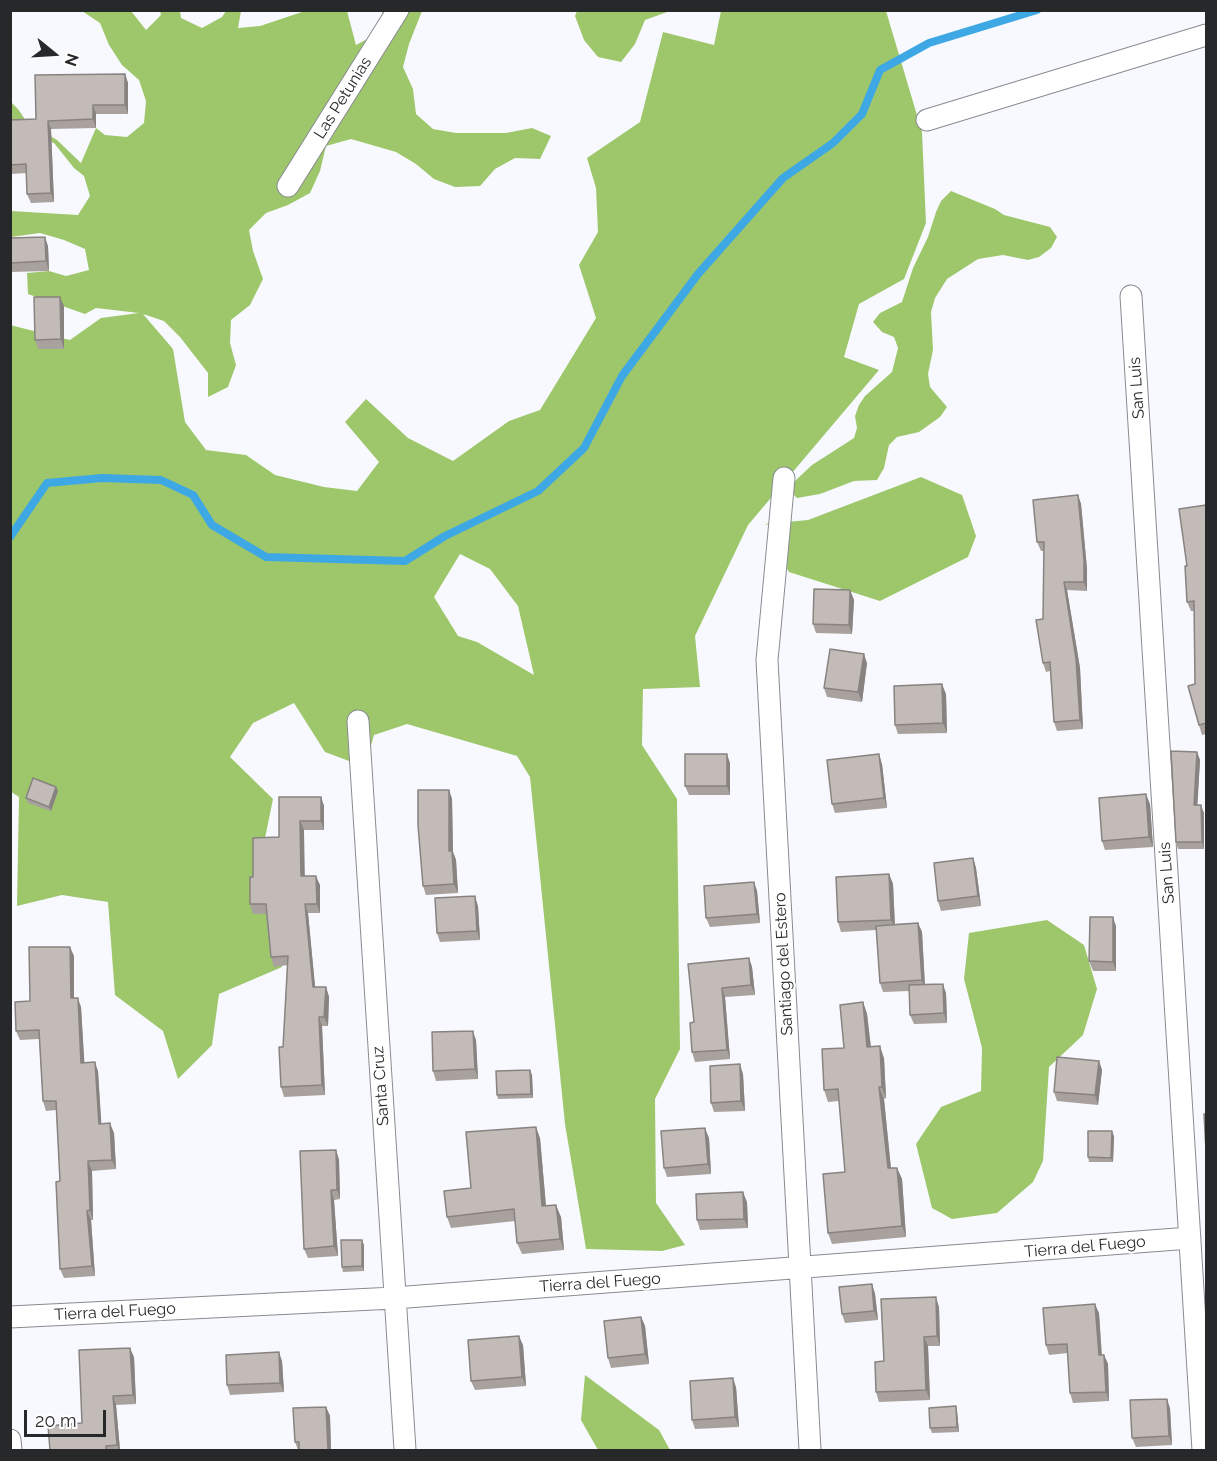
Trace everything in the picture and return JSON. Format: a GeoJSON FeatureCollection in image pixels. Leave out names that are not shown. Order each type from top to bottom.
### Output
{"type":"FeatureCollection","features":[{"type":"Feature","properties":{"kind":"street","name":"Las Petunias"},"geometry":{"type":"LineString","coordinates":[[288,186],[398,10]]}},
{"type":"Feature","properties":{"kind":"street"},"geometry":{"type":"LineString","coordinates":[[927,120],[1206,35]]}},
{"type":"Feature","properties":{"kind":"street","name":"San Luis"},"geometry":{"type":"LineString","coordinates":[[1131,296],[1203,1450]]}},
{"type":"Feature","properties":{"kind":"street","name":"Santiago del Estero"},"geometry":{"type":"LineString","coordinates":[[784,478],[767,660],[802,1269],[810,1450]]}},
{"type":"Feature","properties":{"kind":"street","name":"Santa Cruz"},"geometry":{"type":"LineString","coordinates":[[358,721],[405,1450]]}},
{"type":"Feature","properties":{"kind":"street","name":"Tierra del Fuego"},"geometry":{"type":"LineString","coordinates":[[10,1317],[394,1298],[1190,1238]]}},
{"type":"Feature","properties":{"kind":"street"},"geometry":{"type":"LineString","coordinates":[[10,1440],[11,1450]]}},
{"type":"Feature","properties":{"kind":"green space"},"geometry":{"type":"Polygon","coordinates":[[[577,10],[670,11],[645,20],[635,44],[621,62],[598,57],[584,40],[575,16],[577,10]]]}},
{"type":"Feature","properties":{"kind":"green space"},"geometry":{"type":"Polygon","coordinates":[[[82,11],[131,11],[146,30],[161,15],[160,11],[180,11],[181,18],[202,28],[222,17],[226,11],[241,11],[238,28],[260,26],[305,11],[347,11],[356,45],[375,35],[383,11],[422,11],[403,67],[413,89],[416,114],[433,129],[456,133],[506,133],[532,128],[551,136],[540,159],[515,158],[495,169],[480,186],[455,187],[434,179],[416,164],[396,152],[351,139],[326,146],[320,171],[310,193],[288,205],[266,213],[249,230],[253,251],[263,279],[250,305],[231,320],[230,343],[236,365],[228,387],[208,397],[208,373],[180,337],[164,321],[143,314],[173,349],[185,422],[206,450],[246,455],[275,475],[324,487],[357,491],[379,462],[345,422],[366,399],[408,438],[453,461],[509,421],[540,410],[596,318],[579,265],[598,232],[596,188],[587,158],[640,122],[663,32],[714,45],[721,11],[886,11],[922,132],[926,223],[904,279],[859,304],[844,357],[879,370],[748,525],[695,636],[700,687],[643,689],[642,745],[677,799],[680,1049],[655,1099],[656,1203],[685,1245],[662,1251],[586,1249],[565,1124],[530,777],[517,756],[407,724],[374,735],[365,767],[325,752],[294,703],[253,723],[230,757],[273,799],[262,853],[275,902],[282,967],[219,994],[212,1045],[178,1079],[163,1031],[115,995],[108,902],[62,895],[17,906],[19,797],[10,791],[10,325],[70,340],[101,318],[139,313],[96,308],[85,314],[28,294],[27,273],[49,271],[66,276],[89,270],[85,249],[40,233],[11,237],[11,211],[78,215],[90,196],[84,176],[74,168],[54,143],[11,129],[11,102],[30,127],[37,128],[57,140],[81,163],[96,128],[105,135],[127,137],[144,123],[146,101],[139,80],[122,65],[109,45],[100,23],[82,11]],[[460,554],[434,597],[458,636],[477,642],[534,675],[518,606],[490,569],[460,554]]]}},
{"type":"Feature","properties":{"kind":"green space"},"geometry":{"type":"Polygon","coordinates":[[[951,191],[1004,215],[1050,227],[1057,237],[1051,248],[1039,257],[1028,260],[1003,255],[978,259],[947,279],[935,298],[931,312],[933,350],[928,374],[930,387],[947,407],[940,417],[919,432],[897,437],[889,445],[884,468],[877,480],[854,481],[820,494],[797,498],[789,490],[796,480],[812,465],[854,438],[857,428],[855,416],[859,405],[865,396],[892,372],[898,348],[894,337],[882,332],[873,322],[880,313],[902,302],[936,212],[941,201],[951,191]]]}},
{"type":"Feature","properties":{"kind":"green space"},"geometry":{"type":"Polygon","coordinates":[[[921,477],[962,495],[976,536],[968,557],[880,601],[789,572],[777,551],[784,529],[765,524],[808,520],[921,477]]]}},
{"type":"Feature","properties":{"kind":"green space"},"geometry":{"type":"Polygon","coordinates":[[[1047,920],[1084,945],[1097,989],[1083,1035],[1049,1067],[1043,1161],[1033,1182],[997,1213],[952,1219],[932,1208],[916,1144],[941,1107],[981,1091],[982,1048],[964,979],[969,933],[1047,920]]]}},
{"type":"Feature","properties":{"kind":"green space"},"geometry":{"type":"Polygon","coordinates":[[[585,1375],[659,1430],[670,1450],[598,1450],[581,1420],[585,1375]]]}},
{"type":"Feature","properties":{"kind":"building"},"geometry":{"type":"Polygon","coordinates":[[[125,74],[125,105],[93,105],[93,119],[48,121],[51,193],[27,194],[26,164],[10,165],[10,120],[36,119],[35,75],[125,74]]]}},
{"type":"Feature","properties":{"kind":"building"},"geometry":{"type":"Polygon","coordinates":[[[45,237],[46,261],[10,263],[10,238],[45,237]]]}},
{"type":"Feature","properties":{"kind":"building"},"geometry":{"type":"Polygon","coordinates":[[[34,297],[60,297],[61,339],[35,340],[34,297]]]}},
{"type":"Feature","properties":{"kind":"building"},"geometry":{"type":"Polygon","coordinates":[[[1078,495],[1084,582],[1064,582],[1076,659],[1080,720],[1054,722],[1050,662],[1043,663],[1036,620],[1043,619],[1044,542],[1037,542],[1033,500],[1078,495]]]}},
{"type":"Feature","properties":{"kind":"building"},"geometry":{"type":"Polygon","coordinates":[[[1206,505],[1206,723],[1199,725],[1188,686],[1195,684],[1194,601],[1187,602],[1185,566],[1187,566],[1179,509],[1206,505]]]}},
{"type":"Feature","properties":{"kind":"building"},"geometry":{"type":"Polygon","coordinates":[[[814,589],[850,590],[849,625],[813,624],[814,589]]]}},
{"type":"Feature","properties":{"kind":"building"},"geometry":{"type":"Polygon","coordinates":[[[830,649],[864,654],[858,692],[824,688],[830,649]]]}},
{"type":"Feature","properties":{"kind":"building"},"geometry":{"type":"Polygon","coordinates":[[[942,684],[943,723],[895,725],[894,686],[942,684]]]}},
{"type":"Feature","properties":{"kind":"building"},"geometry":{"type":"Polygon","coordinates":[[[1171,751],[1197,752],[1194,805],[1201,805],[1202,842],[1176,842],[1171,751]]]}},
{"type":"Feature","properties":{"kind":"building"},"geometry":{"type":"Polygon","coordinates":[[[685,754],[727,754],[727,786],[685,786],[685,754]]]}},
{"type":"Feature","properties":{"kind":"building"},"geometry":{"type":"Polygon","coordinates":[[[879,754],[884,798],[832,804],[827,760],[879,754]]]}},
{"type":"Feature","properties":{"kind":"building"},"geometry":{"type":"Polygon","coordinates":[[[33,778],[56,787],[49,807],[26,798],[33,778]]]}},
{"type":"Feature","properties":{"kind":"building"},"geometry":{"type":"Polygon","coordinates":[[[418,790],[449,790],[449,851],[452,851],[454,884],[423,886],[418,825],[418,790]]]}},
{"type":"Feature","properties":{"kind":"building"},"geometry":{"type":"Polygon","coordinates":[[[1146,794],[1149,837],[1102,841],[1099,798],[1146,794]]]}},
{"type":"Feature","properties":{"kind":"building"},"geometry":{"type":"Polygon","coordinates":[[[279,797],[321,797],[321,821],[300,821],[301,876],[316,876],[317,904],[305,904],[313,987],[326,987],[324,1017],[319,1017],[322,1085],[281,1087],[279,1047],[283,1047],[288,956],[271,957],[266,904],[250,904],[253,838],[279,837],[279,797]]]}},
{"type":"Feature","properties":{"kind":"building"},"geometry":{"type":"Polygon","coordinates":[[[973,858],[978,896],[938,901],[934,863],[973,858]]]}},
{"type":"Feature","properties":{"kind":"building"},"geometry":{"type":"Polygon","coordinates":[[[889,874],[891,920],[838,922],[836,877],[889,874]]]}},
{"type":"Feature","properties":{"kind":"building"},"geometry":{"type":"Polygon","coordinates":[[[754,882],[757,914],[706,918],[704,886],[754,882]]]}},
{"type":"Feature","properties":{"kind":"building"},"geometry":{"type":"Polygon","coordinates":[[[475,896],[477,931],[437,933],[435,898],[475,896]]]}},
{"type":"Feature","properties":{"kind":"building"},"geometry":{"type":"Polygon","coordinates":[[[1090,917],[1113,917],[1113,962],[1089,961],[1090,917]]]}},
{"type":"Feature","properties":{"kind":"building"},"geometry":{"type":"Polygon","coordinates":[[[918,923],[922,980],[880,983],[876,926],[918,923]]]}},
{"type":"Feature","properties":{"kind":"building"},"geometry":{"type":"Polygon","coordinates":[[[29,947],[70,947],[71,998],[78,998],[81,1063],[95,1062],[99,1124],[110,1123],[112,1160],[88,1161],[90,1210],[87,1211],[92,1266],[60,1269],[56,1182],[60,1181],[56,1101],[43,1101],[39,1030],[16,1031],[15,1002],[30,1001],[29,947]]]}},
{"type":"Feature","properties":{"kind":"building"},"geometry":{"type":"Polygon","coordinates":[[[749,958],[751,985],[722,988],[727,1050],[692,1052],[690,1023],[694,1022],[688,964],[749,958]]]}},
{"type":"Feature","properties":{"kind":"building"},"geometry":{"type":"Polygon","coordinates":[[[943,984],[944,1013],[910,1015],[909,985],[943,984]]]}},
{"type":"Feature","properties":{"kind":"building"},"geometry":{"type":"Polygon","coordinates":[[[863,1002],[867,1047],[880,1046],[882,1087],[879,1087],[888,1168],[897,1168],[902,1226],[828,1233],[823,1174],[845,1172],[838,1089],[824,1090],[822,1049],[844,1048],[840,1005],[863,1002]]]}},
{"type":"Feature","properties":{"kind":"building"},"geometry":{"type":"Polygon","coordinates":[[[473,1031],[475,1069],[433,1071],[432,1032],[473,1031]]]}},
{"type":"Feature","properties":{"kind":"building"},"geometry":{"type":"Polygon","coordinates":[[[1057,1057],[1099,1061],[1095,1095],[1054,1092],[1057,1057]]]}},
{"type":"Feature","properties":{"kind":"building"},"geometry":{"type":"Polygon","coordinates":[[[740,1064],[741,1101],[711,1103],[710,1066],[740,1064]]]}},
{"type":"Feature","properties":{"kind":"building"},"geometry":{"type":"Polygon","coordinates":[[[530,1070],[531,1094],[497,1095],[496,1071],[530,1070]]]}},
{"type":"Feature","properties":{"kind":"building"},"geometry":{"type":"Polygon","coordinates":[[[1204,1114],[1206,1114],[1206,1151],[1204,1114]]]}},
{"type":"Feature","properties":{"kind":"building"},"geometry":{"type":"Polygon","coordinates":[[[536,1127],[542,1206],[556,1205],[560,1239],[517,1243],[514,1209],[447,1217],[444,1191],[471,1188],[466,1132],[536,1127]]]}},
{"type":"Feature","properties":{"kind":"building"},"geometry":{"type":"Polygon","coordinates":[[[705,1128],[708,1164],[664,1168],[661,1131],[705,1128]]]}},
{"type":"Feature","properties":{"kind":"building"},"geometry":{"type":"Polygon","coordinates":[[[1088,1131],[1112,1131],[1111,1158],[1088,1157],[1088,1131]]]}},
{"type":"Feature","properties":{"kind":"building"},"geometry":{"type":"Polygon","coordinates":[[[336,1150],[337,1190],[331,1190],[334,1246],[304,1249],[300,1151],[336,1150]]]}},
{"type":"Feature","properties":{"kind":"building"},"geometry":{"type":"Polygon","coordinates":[[[743,1192],[744,1219],[697,1220],[696,1194],[743,1192]]]}},
{"type":"Feature","properties":{"kind":"building"},"geometry":{"type":"Polygon","coordinates":[[[341,1240],[362,1240],[362,1266],[342,1267],[341,1240]]]}},
{"type":"Feature","properties":{"kind":"building"},"geometry":{"type":"Polygon","coordinates":[[[872,1284],[874,1311],[842,1314],[839,1287],[872,1284]]]}},
{"type":"Feature","properties":{"kind":"building"},"geometry":{"type":"Polygon","coordinates":[[[936,1297],[937,1336],[924,1337],[926,1390],[876,1392],[875,1362],[884,1361],[881,1299],[936,1297]]]}},
{"type":"Feature","properties":{"kind":"building"},"geometry":{"type":"Polygon","coordinates":[[[1095,1304],[1099,1355],[1104,1355],[1106,1392],[1070,1393],[1067,1344],[1046,1345],[1043,1308],[1095,1304]]]}},
{"type":"Feature","properties":{"kind":"building"},"geometry":{"type":"Polygon","coordinates":[[[641,1317],[645,1354],[608,1358],[604,1321],[641,1317]]]}},
{"type":"Feature","properties":{"kind":"building"},"geometry":{"type":"Polygon","coordinates":[[[519,1336],[522,1377],[471,1381],[468,1340],[519,1336]]]}},
{"type":"Feature","properties":{"kind":"building"},"geometry":{"type":"Polygon","coordinates":[[[130,1348],[133,1395],[113,1396],[117,1445],[106,1446],[106,1450],[50,1450],[48,1426],[82,1423],[79,1350],[130,1348]]]}},
{"type":"Feature","properties":{"kind":"building"},"geometry":{"type":"Polygon","coordinates":[[[279,1352],[280,1383],[227,1385],[226,1355],[279,1352]]]}},
{"type":"Feature","properties":{"kind":"building"},"geometry":{"type":"Polygon","coordinates":[[[733,1378],[735,1417],[692,1420],[690,1381],[733,1378]]]}},
{"type":"Feature","properties":{"kind":"building"},"geometry":{"type":"Polygon","coordinates":[[[1167,1399],[1169,1436],[1132,1438],[1130,1400],[1167,1399]]]}},
{"type":"Feature","properties":{"kind":"building"},"geometry":{"type":"Polygon","coordinates":[[[956,1406],[957,1427],[930,1428],[929,1408],[956,1406]]]}},
{"type":"Feature","properties":{"kind":"building"},"geometry":{"type":"Polygon","coordinates":[[[326,1407],[328,1450],[299,1450],[299,1442],[295,1442],[293,1408],[326,1407]]]}},
{"type":"Feature","properties":{"kind":"waterway"},"geometry":{"type":"LineString","coordinates":[[10,537],[47,483],[102,478],[161,480],[193,495],[212,525],[266,557],[405,561],[445,536],[538,491],[584,448],[622,376],[698,274],[783,178],[833,143],[862,114],[880,70],[929,43],[1037,10]]}}]}
